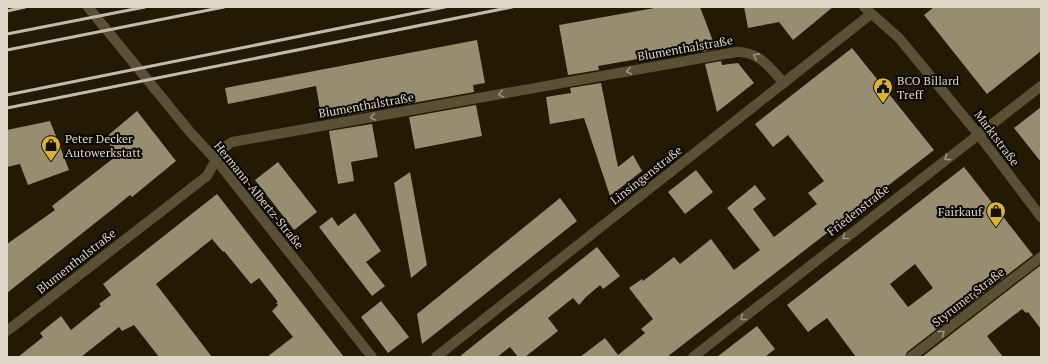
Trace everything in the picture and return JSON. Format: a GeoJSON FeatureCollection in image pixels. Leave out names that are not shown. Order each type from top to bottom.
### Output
{"type":"FeatureCollection","features":[{"type":"Feature","properties":{"kind":"street","name":"Hermann-Albertz-Straße"},"geometry":{"type":"LineString","coordinates":[[88,7],[190,132],[216,160],[372,357]]}},
{"type":"Feature","properties":{"kind":"street","name":"Linsingenstraße"},"geometry":{"type":"LineString","coordinates":[[436,357],[784,83],[867,10]]}},
{"type":"Feature","properties":{"kind":"street","name":"Marktstraße"},"geometry":{"type":"LineString","coordinates":[[867,10],[899,38],[979,135],[1041,217]]}},
{"type":"Feature","properties":{"kind":"street","name":"Blumenthalstraße"},"geometry":{"type":"LineString","coordinates":[[7,331],[207,176],[222,149],[232,142],[736,52],[749,53],[761,58],[784,83]]}},
{"type":"Feature","properties":{"kind":"street","name":"Friedenstraße"},"geometry":{"type":"LineString","coordinates":[[693,357],[1041,86]]}},
{"type":"Feature","properties":{"kind":"street","name":"Styrumer Straße"},"geometry":{"type":"LineString","coordinates":[[911,357],[1041,257]]}},
{"type":"Feature","properties":{"kind":"building"},"geometry":{"type":"Polygon","coordinates":[[[660,7],[700,7],[716,49],[702,52],[701,48],[598,66],[599,70],[568,75],[559,25],[660,7]]]}},
{"type":"Feature","properties":{"kind":"building"},"geometry":{"type":"Polygon","coordinates":[[[744,7],[833,7],[793,40],[779,22],[748,28],[744,7]]]}},
{"type":"Feature","properties":{"kind":"building"},"geometry":{"type":"Polygon","coordinates":[[[934,7],[1041,7],[1041,51],[987,94],[924,15],[934,7]]]}},
{"type":"Feature","properties":{"kind":"building"},"geometry":{"type":"Polygon","coordinates":[[[477,40],[485,83],[473,85],[474,92],[407,104],[405,94],[368,101],[370,111],[327,118],[325,109],[320,110],[316,86],[228,104],[225,88],[477,40]]]}},
{"type":"Feature","properties":{"kind":"building"},"geometry":{"type":"Polygon","coordinates":[[[852,48],[934,150],[667,357],[580,357],[605,338],[618,355],[645,333],[641,329],[653,319],[629,288],[642,279],[643,281],[674,257],[680,264],[711,239],[734,270],[760,250],[727,208],[755,185],[766,199],[753,209],[774,237],[817,204],[808,193],[824,181],[788,135],[773,147],[755,124],[852,48]]]}},
{"type":"Feature","properties":{"kind":"building"},"geometry":{"type":"Polygon","coordinates":[[[721,61],[722,65],[738,63],[754,83],[717,112],[705,64],[721,61]]]}},
{"type":"Feature","properties":{"kind":"building"},"geometry":{"type":"Polygon","coordinates":[[[601,83],[618,167],[633,155],[642,171],[610,196],[584,118],[550,124],[546,97],[571,93],[570,88],[601,83]]]}},
{"type":"Feature","properties":{"kind":"building"},"geometry":{"type":"Polygon","coordinates":[[[476,105],[482,136],[415,149],[409,117],[476,105]]]}},
{"type":"Feature","properties":{"kind":"building"},"geometry":{"type":"Polygon","coordinates":[[[1041,107],[1041,162],[1014,128],[1041,107]]]}},
{"type":"Feature","properties":{"kind":"building"},"geometry":{"type":"Polygon","coordinates":[[[137,111],[176,161],[132,197],[130,195],[7,293],[7,244],[55,210],[52,206],[124,150],[116,153],[105,138],[137,111]]]}},
{"type":"Feature","properties":{"kind":"building"},"geometry":{"type":"Polygon","coordinates":[[[50,121],[69,170],[28,185],[20,164],[7,167],[7,130],[50,121]]]}},
{"type":"Feature","properties":{"kind":"building"},"geometry":{"type":"Polygon","coordinates":[[[372,124],[378,157],[351,162],[354,181],[338,184],[329,131],[372,124]]]}},
{"type":"Feature","properties":{"kind":"building"},"geometry":{"type":"Polygon","coordinates":[[[278,162],[317,212],[294,230],[255,180],[278,162]]]}},
{"type":"Feature","properties":{"kind":"building"},"geometry":{"type":"Polygon","coordinates":[[[964,167],[1033,255],[907,352],[905,357],[856,357],[827,318],[808,332],[787,305],[964,167]],[[915,264],[890,284],[908,307],[933,288],[915,264]]]}},
{"type":"Feature","properties":{"kind":"building"},"geometry":{"type":"Polygon","coordinates":[[[696,170],[713,192],[685,214],[668,192],[696,170]]]}},
{"type":"Feature","properties":{"kind":"building"},"geometry":{"type":"Polygon","coordinates":[[[410,172],[427,265],[411,278],[394,183],[410,172]]]}},
{"type":"Feature","properties":{"kind":"building"},"geometry":{"type":"Polygon","coordinates":[[[217,194],[344,357],[267,357],[293,337],[272,311],[278,305],[276,303],[278,302],[259,278],[251,284],[224,251],[223,252],[212,239],[156,284],[212,357],[159,357],[134,325],[122,331],[119,327],[81,357],[18,357],[43,337],[40,333],[61,316],[71,330],[101,306],[99,304],[111,295],[103,284],[217,194]]]}},
{"type":"Feature","properties":{"kind":"building"},"geometry":{"type":"Polygon","coordinates":[[[560,198],[577,221],[422,344],[417,314],[560,198]]]}},
{"type":"Feature","properties":{"kind":"building"},"geometry":{"type":"Polygon","coordinates":[[[355,213],[381,251],[366,262],[385,286],[372,296],[319,227],[332,217],[338,226],[355,213]]]}},
{"type":"Feature","properties":{"kind":"building"},"geometry":{"type":"Polygon","coordinates":[[[597,247],[620,276],[603,289],[600,285],[579,305],[573,298],[548,318],[558,331],[525,357],[518,357],[510,347],[497,357],[459,357],[597,247]]]}},
{"type":"Feature","properties":{"kind":"building"},"geometry":{"type":"Polygon","coordinates":[[[1041,265],[1041,329],[1028,312],[1026,313],[1022,309],[987,336],[1003,357],[922,357],[1041,265]]]}},
{"type":"Feature","properties":{"kind":"building"},"geometry":{"type":"Polygon","coordinates":[[[381,301],[409,337],[388,353],[361,317],[381,301]]]}},
{"type":"Feature","properties":{"kind":"building"},"geometry":{"type":"Polygon","coordinates":[[[757,326],[775,349],[765,357],[717,357],[757,326]]]}},
{"type":"Feature","properties":{"kind":"railway"},"geometry":{"type":"LineString","coordinates":[[7,11],[25,7]]}},
{"type":"Feature","properties":{"kind":"railway"},"geometry":{"type":"LineString","coordinates":[[7,34],[145,7]]}},
{"type":"Feature","properties":{"kind":"railway"},"geometry":{"type":"LineString","coordinates":[[7,50],[224,7]]}},
{"type":"Feature","properties":{"kind":"railway"},"geometry":{"type":"LineString","coordinates":[[7,95],[445,7]]}},
{"type":"Feature","properties":{"kind":"railway"},"geometry":{"type":"LineString","coordinates":[[7,108],[512,7]]}},
{"type":"Feature","properties":{"kind":"place","name":"BCO Billard Treff"},"geometry":{"type":"Point","coordinates":[883,104]}},
{"type":"Feature","properties":{"kind":"place","name":"Peter Decker Autowerkstatt"},"geometry":{"type":"Point","coordinates":[51,162]}},
{"type":"Feature","properties":{"kind":"place","name":"Fairkauf"},"geometry":{"type":"Point","coordinates":[996,228]}}]}
